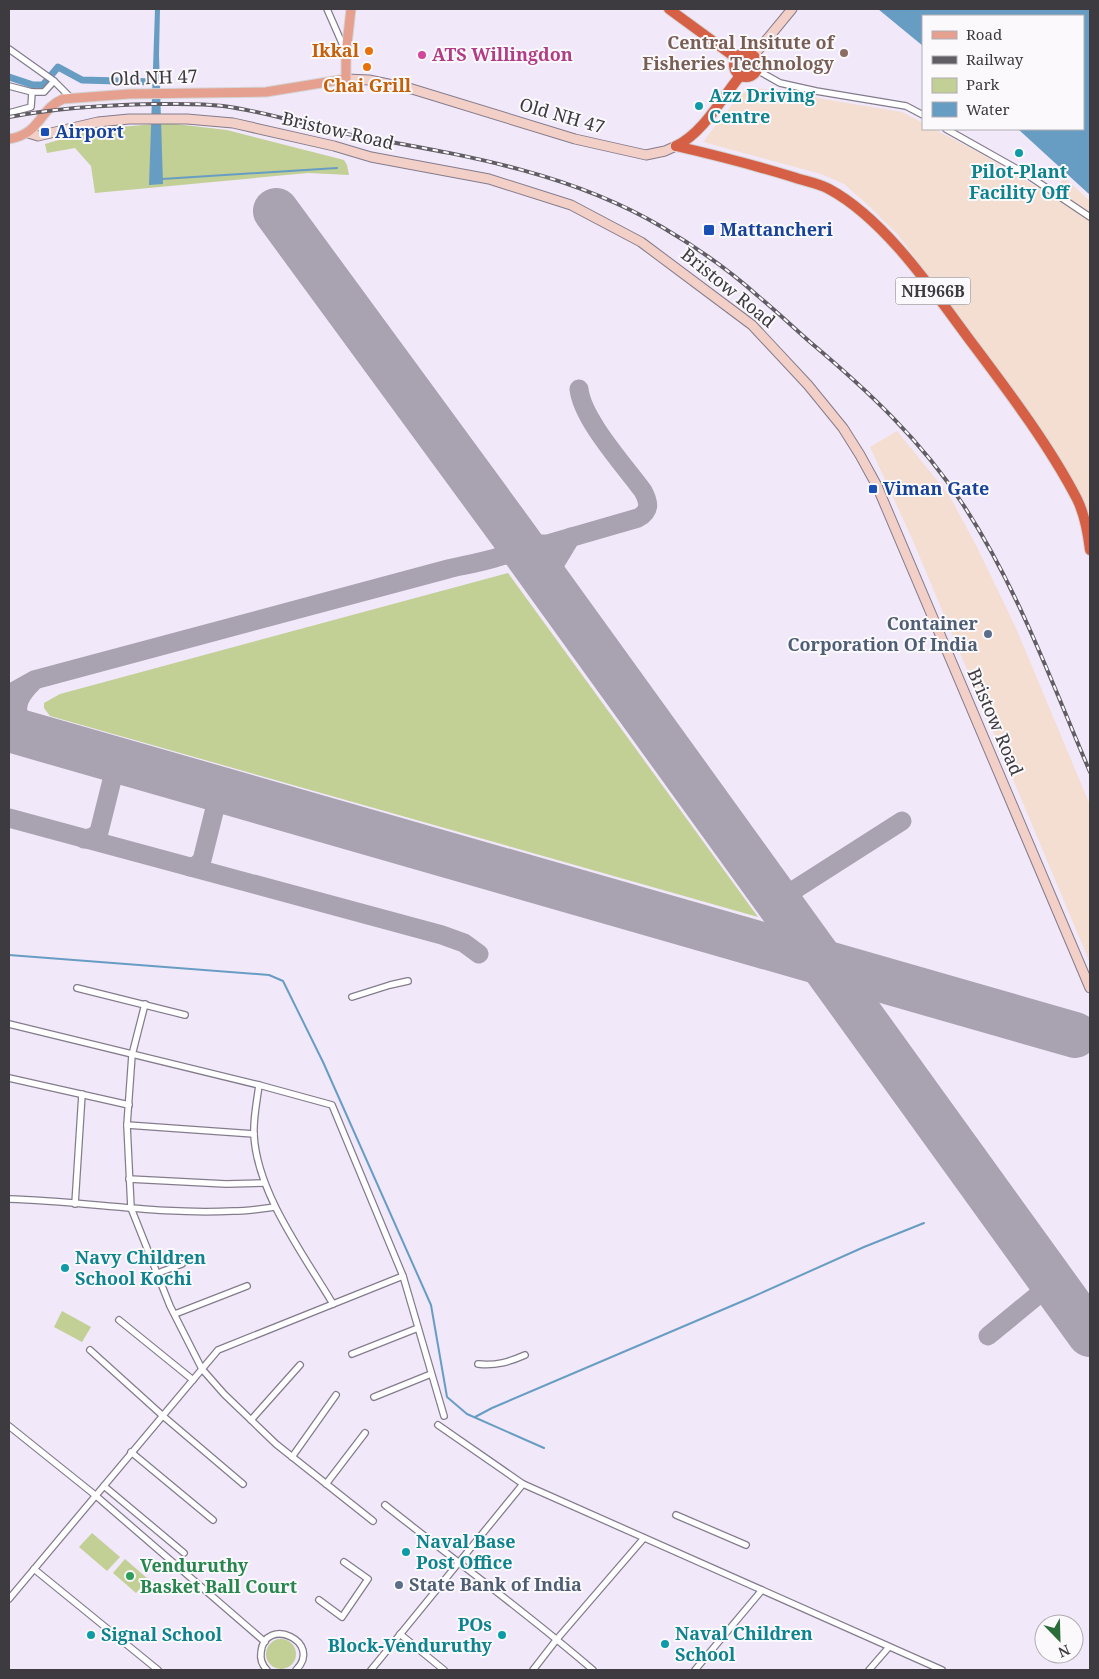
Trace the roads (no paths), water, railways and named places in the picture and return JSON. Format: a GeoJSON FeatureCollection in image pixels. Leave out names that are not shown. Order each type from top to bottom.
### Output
{"type":"FeatureCollection","features":[{"type":"Feature","properties":{"kind":"highway"},"geometry":{"type":"LineString","coordinates":[[669,9],[736,58]]}},
{"type":"Feature","properties":{"kind":"highway"},"geometry":{"type":"LineString","coordinates":[[742,53],[754,55],[758,62],[757,70],[752,76],[740,76],[735,70],[734,62],[736,58],[742,53]]}},
{"type":"Feature","properties":{"kind":"highway","name":"Old NH 47"},"geometry":{"type":"LineString","coordinates":[[676,146],[684,142],[707,119],[740,76]]}},
{"type":"Feature","properties":{"kind":"highway","name":"NH966B"},"geometry":{"type":"LineString","coordinates":[[676,146],[745,162],[828,188],[857,208],[884,232],[944,305],[1044,444],[1078,500],[1087,528],[1090,550]]}},
{"type":"Feature","properties":{"kind":"main road"},"geometry":{"type":"LineString","coordinates":[[346,79],[346,53],[351,9]]}},
{"type":"Feature","properties":{"kind":"main road","name":"Old NH 47"},"geometry":{"type":"LineString","coordinates":[[9,139],[28,133],[55,102],[63,99],[129,94],[266,92],[346,79]]}},
{"type":"Feature","properties":{"kind":"street"},"geometry":{"type":"LineString","coordinates":[[327,9],[346,53]]}},
{"type":"Feature","properties":{"kind":"street"},"geometry":{"type":"LineString","coordinates":[[754,55],[792,9]]}},
{"type":"Feature","properties":{"kind":"street"},"geometry":{"type":"LineString","coordinates":[[9,49],[54,81],[71,98]]}},
{"type":"Feature","properties":{"kind":"street"},"geometry":{"type":"LineString","coordinates":[[757,70],[780,83],[906,106],[922,114]]}},
{"type":"Feature","properties":{"kind":"street","name":"Old NH 47"},"geometry":{"type":"LineString","coordinates":[[346,79],[369,80],[412,89],[575,139],[641,154],[646,155],[665,151],[676,146]]}},
{"type":"Feature","properties":{"kind":"street"},"geometry":{"type":"LineString","coordinates":[[9,86],[32,92],[44,92],[54,81]]}},
{"type":"Feature","properties":{"kind":"street"},"geometry":{"type":"LineString","coordinates":[[9,112],[31,107],[32,92]]}},
{"type":"Feature","properties":{"kind":"street","name":"Bristow Road"},"geometry":{"type":"LineString","coordinates":[[28,133],[38,136],[98,122],[128,119],[187,119],[233,124],[334,146],[371,157],[489,179],[571,205],[642,242],[752,324],[808,385],[843,428],[876,486],[1090,988]]}},
{"type":"Feature","properties":{"kind":"street"},"geometry":{"type":"LineString","coordinates":[[948,130],[1026,174],[1090,217]]}},
{"type":"Feature","properties":{"kind":"street"},"geometry":{"type":"LineString","coordinates":[[352,997],[408,981]]}},
{"type":"Feature","properties":{"kind":"street"},"geometry":{"type":"LineString","coordinates":[[76,988],[185,1015]]}},
{"type":"Feature","properties":{"kind":"street"},"geometry":{"type":"LineString","coordinates":[[145,1004],[132,1055],[127,1125],[130,1208],[170,1306],[202,1369],[224,1394],[276,1444],[373,1521]]}},
{"type":"Feature","properties":{"kind":"street"},"geometry":{"type":"LineString","coordinates":[[9,1024],[332,1105],[403,1276],[444,1416]]}},
{"type":"Feature","properties":{"kind":"street"},"geometry":{"type":"LineString","coordinates":[[9,1078],[129,1105]]}},
{"type":"Feature","properties":{"kind":"street"},"geometry":{"type":"LineString","coordinates":[[258,1085],[254,1134],[264,1183],[275,1207],[333,1304]]}},
{"type":"Feature","properties":{"kind":"street"},"geometry":{"type":"LineString","coordinates":[[75,1204],[82,1094]]}},
{"type":"Feature","properties":{"kind":"street"},"geometry":{"type":"LineString","coordinates":[[127,1125],[254,1134]]}},
{"type":"Feature","properties":{"kind":"street"},"geometry":{"type":"LineString","coordinates":[[128,1179],[226,1184],[264,1183]]}},
{"type":"Feature","properties":{"kind":"street"},"geometry":{"type":"LineString","coordinates":[[9,1199],[130,1208],[233,1211],[275,1207]]}},
{"type":"Feature","properties":{"kind":"street"},"geometry":{"type":"LineString","coordinates":[[158,1273],[182,1264]]}},
{"type":"Feature","properties":{"kind":"street"},"geometry":{"type":"LineString","coordinates":[[9,1597],[218,1350],[403,1276]]}},
{"type":"Feature","properties":{"kind":"street"},"geometry":{"type":"LineString","coordinates":[[174,1314],[247,1286]]}},
{"type":"Feature","properties":{"kind":"street"},"geometry":{"type":"LineString","coordinates":[[119,1320],[193,1380]]}},
{"type":"Feature","properties":{"kind":"street"},"geometry":{"type":"LineString","coordinates":[[352,1354],[418,1328]]}},
{"type":"Feature","properties":{"kind":"street"},"geometry":{"type":"LineString","coordinates":[[90,1350],[163,1416],[243,1484]]}},
{"type":"Feature","properties":{"kind":"street"},"geometry":{"type":"LineString","coordinates":[[478,1364],[491,1365],[509,1362],[525,1355]]}},
{"type":"Feature","properties":{"kind":"street"},"geometry":{"type":"LineString","coordinates":[[251,1420],[300,1366]]}},
{"type":"Feature","properties":{"kind":"street"},"geometry":{"type":"LineString","coordinates":[[374,1397],[431,1374]]}},
{"type":"Feature","properties":{"kind":"street"},"geometry":{"type":"LineString","coordinates":[[292,1457],[336,1395]]}},
{"type":"Feature","properties":{"kind":"street"},"geometry":{"type":"LineString","coordinates":[[438,1425],[523,1484],[942,1670]]}},
{"type":"Feature","properties":{"kind":"street"},"geometry":{"type":"LineString","coordinates":[[9,1426],[95,1495],[265,1642]]}},
{"type":"Feature","properties":{"kind":"street"},"geometry":{"type":"LineString","coordinates":[[326,1484],[365,1432]]}},
{"type":"Feature","properties":{"kind":"street"},"geometry":{"type":"LineString","coordinates":[[131,1452],[213,1520]]}},
{"type":"Feature","properties":{"kind":"street"},"geometry":{"type":"LineString","coordinates":[[371,1670],[523,1484]]}},
{"type":"Feature","properties":{"kind":"street"},"geometry":{"type":"LineString","coordinates":[[104,1486],[184,1554]]}},
{"type":"Feature","properties":{"kind":"street"},"geometry":{"type":"LineString","coordinates":[[385,1505],[594,1670]]}},
{"type":"Feature","properties":{"kind":"street"},"geometry":{"type":"LineString","coordinates":[[676,1515],[746,1545]]}},
{"type":"Feature","properties":{"kind":"street"},"geometry":{"type":"LineString","coordinates":[[533,1670],[557,1639],[644,1538]]}},
{"type":"Feature","properties":{"kind":"street"},"geometry":{"type":"LineString","coordinates":[[319,1600],[342,1617],[368,1579],[344,1562]]}},
{"type":"Feature","properties":{"kind":"street"},"geometry":{"type":"LineString","coordinates":[[34,1569],[158,1670]]}},
{"type":"Feature","properties":{"kind":"street"},"geometry":{"type":"LineString","coordinates":[[695,1670],[762,1590]]}},
{"type":"Feature","properties":{"kind":"street"},"geometry":{"type":"LineString","coordinates":[[267,1670],[261,1661],[260,1654],[265,1642],[269,1638],[281,1634],[293,1637],[298,1642],[303,1654],[299,1669]]}},
{"type":"Feature","properties":{"kind":"street"},"geometry":{"type":"LineString","coordinates":[[400,1634],[444,1670]]}},
{"type":"Feature","properties":{"kind":"street"},"geometry":{"type":"LineString","coordinates":[[869,1670],[889,1647]]}},
{"type":"Feature","properties":{"kind":"water"},"geometry":{"type":"Polygon","coordinates":[[[155,9],[160,9],[159,55],[163,184],[149,185],[155,9]]]}},
{"type":"Feature","properties":{"kind":"water"},"geometry":{"type":"Polygon","coordinates":[[[878,9],[1090,9],[1090,195],[1019,130],[1084,130],[1084,15],[922,15],[922,45],[878,9]]]}},
{"type":"Feature","properties":{"kind":"waterway"},"geometry":{"type":"LineString","coordinates":[[9,77],[33,85],[43,85],[58,67],[82,80],[155,82],[155,77]]}},
{"type":"Feature","properties":{"kind":"waterway"},"geometry":{"type":"LineString","coordinates":[[162,179],[337,168]]}},
{"type":"Feature","properties":{"kind":"waterway"},"geometry":{"type":"LineString","coordinates":[[9,955],[269,975],[283,981],[323,1062],[431,1305],[447,1397],[467,1414],[544,1448]]}},
{"type":"Feature","properties":{"kind":"waterway"},"geometry":{"type":"LineString","coordinates":[[475,1417],[864,1247],[924,1223]]}},
{"type":"Feature","properties":{"kind":"railway"},"geometry":{"type":"LineString","coordinates":[[9,117],[63,109],[135,104],[197,104],[240,109],[341,133],[437,150],[514,168],[590,192],[627,208],[662,227],[712,259],[771,307],[872,397],[929,458],[962,503],[1000,567],[1032,634],[1090,772]]}},
{"type":"Feature","properties":{"kind":"place","name":"Ikkal"},"geometry":{"type":"Point","coordinates":[369,51]}},
{"type":"Feature","properties":{"kind":"place","name":"Central Insitute of Fisheries Technology"},"geometry":{"type":"Point","coordinates":[844,53]}},
{"type":"Feature","properties":{"kind":"place","name":"ATS Willingdon"},"geometry":{"type":"Point","coordinates":[422,55]}},
{"type":"Feature","properties":{"kind":"place","name":"Chai Grill"},"geometry":{"type":"Point","coordinates":[367,67]}},
{"type":"Feature","properties":{"kind":"place","name":"Azz Driving Centre"},"geometry":{"type":"Point","coordinates":[699,106]}},
{"type":"Feature","properties":{"kind":"place","name":"Airport"},"geometry":{"type":"Point","coordinates":[45,132]}},
{"type":"Feature","properties":{"kind":"place","name":"Pilot-Plant Facility Off"},"geometry":{"type":"Point","coordinates":[1019,153]}},
{"type":"Feature","properties":{"kind":"place","name":"Mattancheri"},"geometry":{"type":"Point","coordinates":[709,230]}},
{"type":"Feature","properties":{"kind":"place","name":"Viman Gate"},"geometry":{"type":"Point","coordinates":[873,489]}},
{"type":"Feature","properties":{"kind":"place","name":"Container Corporation Of India"},"geometry":{"type":"Point","coordinates":[988,634]}},
{"type":"Feature","properties":{"kind":"place","name":"Navy Children School Kochi"},"geometry":{"type":"Point","coordinates":[65,1268]}},
{"type":"Feature","properties":{"kind":"place","name":"Naval Base Post Office"},"geometry":{"type":"Point","coordinates":[406,1552]}},
{"type":"Feature","properties":{"kind":"place","name":"Venduruthy Basket Ball Court"},"geometry":{"type":"Point","coordinates":[130,1576]}},
{"type":"Feature","properties":{"kind":"place","name":"State Bank of India"},"geometry":{"type":"Point","coordinates":[399,1585]}},
{"type":"Feature","properties":{"kind":"place","name":"Signal School"},"geometry":{"type":"Point","coordinates":[91,1635]}},
{"type":"Feature","properties":{"kind":"place","name":"POs Block-Venduruthy"},"geometry":{"type":"Point","coordinates":[502,1635]}},
{"type":"Feature","properties":{"kind":"place","name":"Naval Children School"},"geometry":{"type":"Point","coordinates":[665,1644]}}]}
